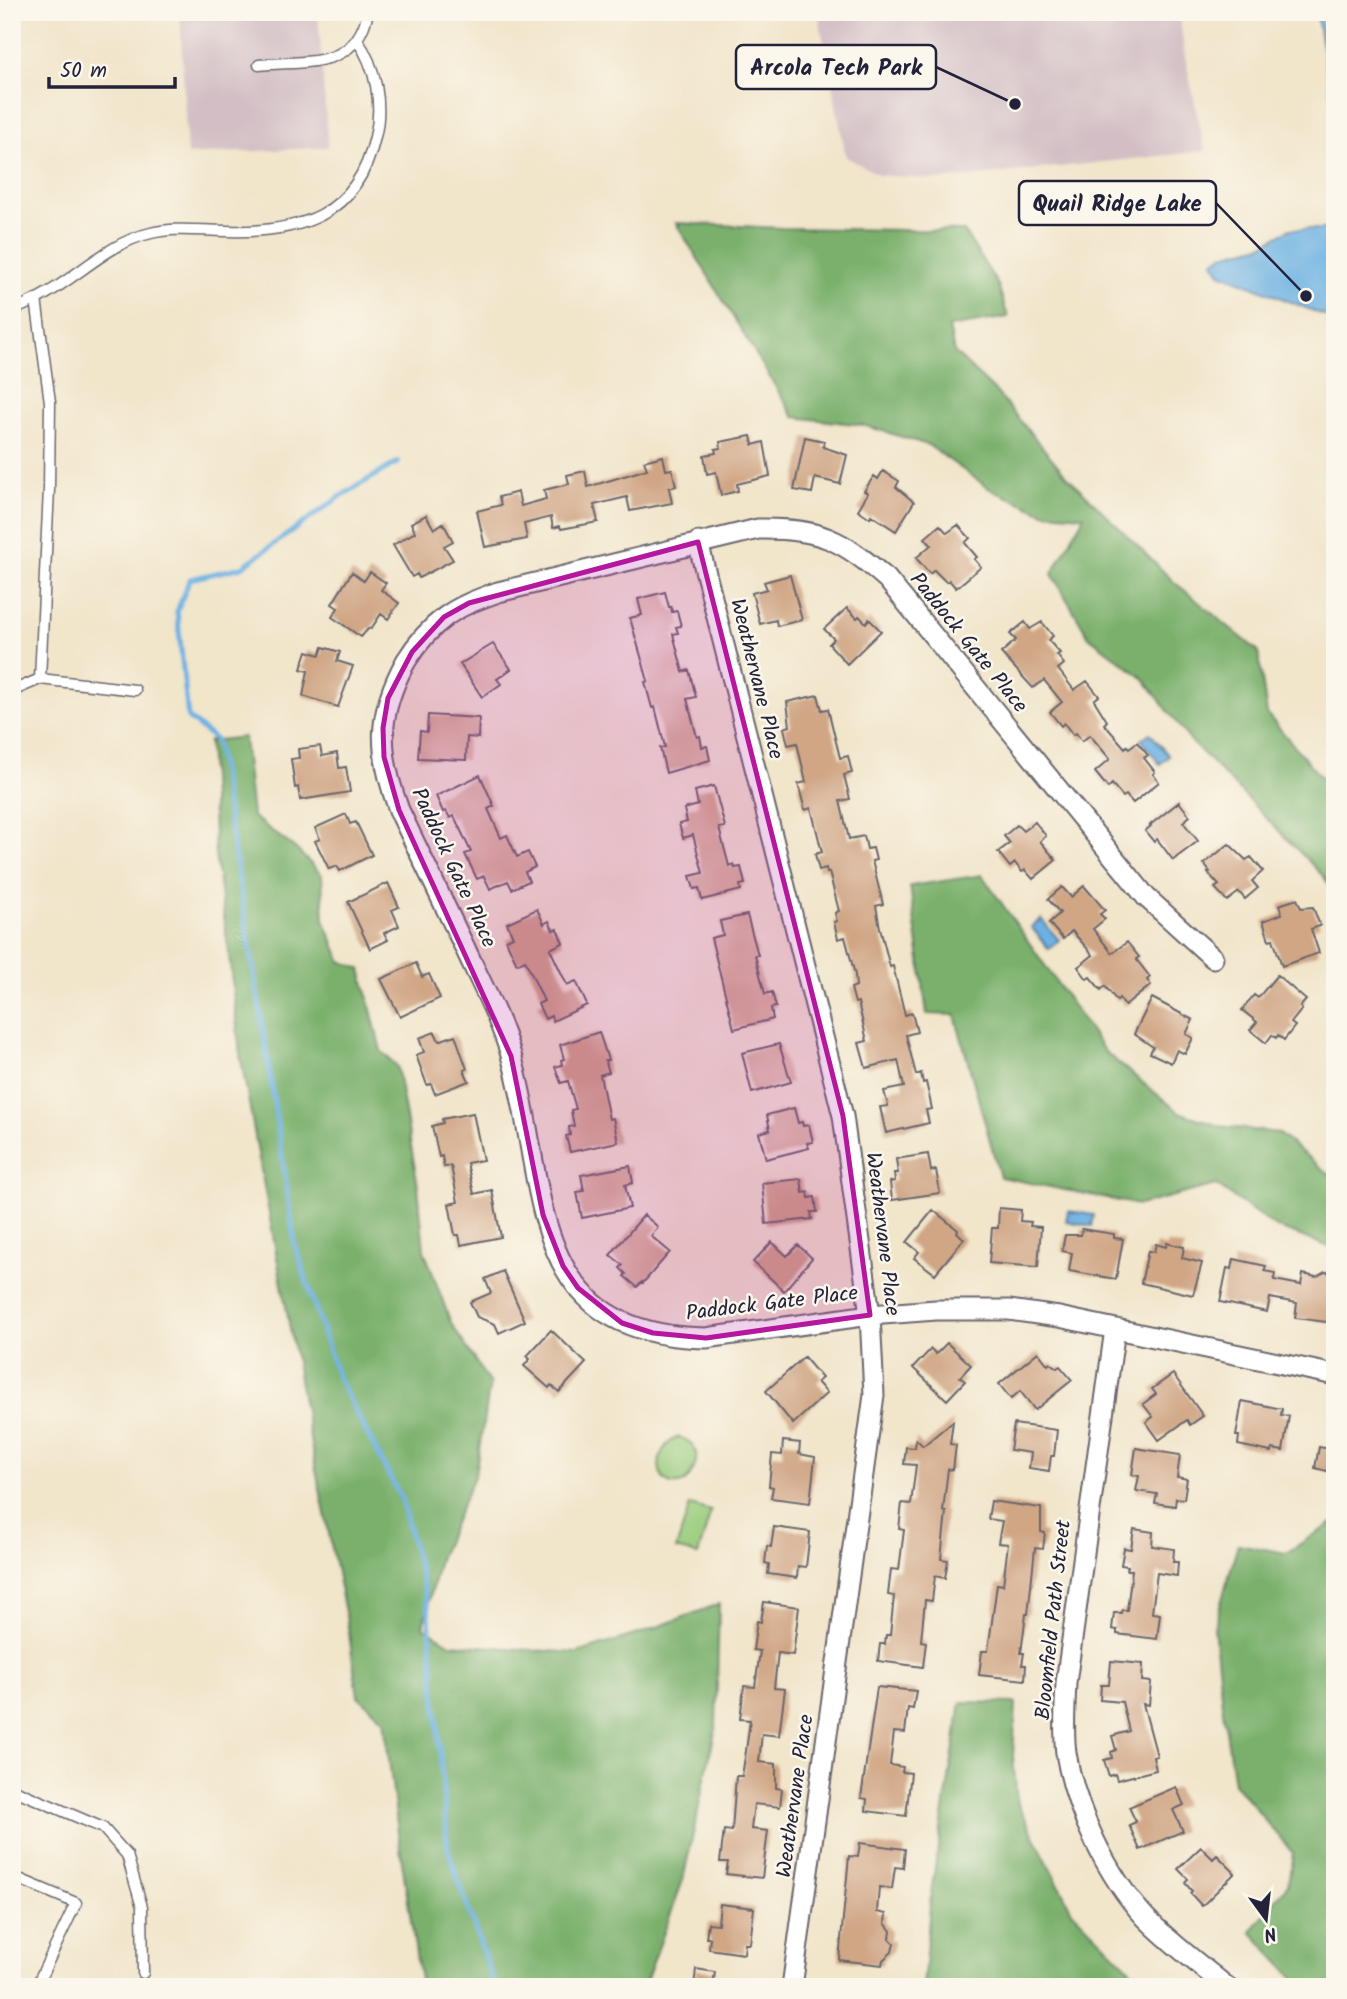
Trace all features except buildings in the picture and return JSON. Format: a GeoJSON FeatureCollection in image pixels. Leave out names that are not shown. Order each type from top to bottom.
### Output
{"type":"FeatureCollection","features":[{"type":"Feature","properties":{"kind":"street","name":"Paddock Gate Place"},"geometry":{"type":"LineString","coordinates":[[1213,958],[1146,897],[887,579],[840,542],[790,528],[758,529],[498,592],[469,603],[444,617],[425,635],[412,652],[388,698],[383,728],[384,757],[390,786],[501,1028],[511,1056],[543,1215],[551,1242],[578,1288],[598,1306],[622,1323],[653,1334],[678,1338],[706,1338],[870,1315],[936,1310],[1009,1310],[1059,1317],[1335,1375]]}},
{"type":"Feature","properties":{"kind":"street","name":"Weathervane Place"},"geometry":{"type":"LineString","coordinates":[[698,542],[843,1116],[870,1315],[874,1395],[792,1987]]}},
{"type":"Feature","properties":{"kind":"street","name":"Bloomfield Path Street"},"geometry":{"type":"LineString","coordinates":[[1115,1329],[1066,1684],[1066,1752],[1083,1813],[1128,1896],[1145,1917],[1176,1946],[1227,1987]]}},
{"type":"Feature","properties":{"kind":"lane"},"geometry":{"type":"LineString","coordinates":[[259,65],[329,58],[342,54],[357,40],[368,12]]}},
{"type":"Feature","properties":{"kind":"lane"},"geometry":{"type":"LineString","coordinates":[[12,309],[52,291],[115,247],[151,233],[280,229],[314,219],[345,200],[362,176],[373,148],[378,125],[377,90],[364,50],[357,40]]}},
{"type":"Feature","properties":{"kind":"lane"},"geometry":{"type":"LineString","coordinates":[[36,299],[50,402],[49,489],[40,679]]}},
{"type":"Feature","properties":{"kind":"lane"},"geometry":{"type":"LineString","coordinates":[[12,691],[40,679],[135,690]]}},
{"type":"Feature","properties":{"kind":"lane"},"geometry":{"type":"LineString","coordinates":[[12,1788],[103,1828],[127,1855],[142,1907],[143,1973]]}},
{"type":"Feature","properties":{"kind":"lane"},"geometry":{"type":"LineString","coordinates":[[12,1876],[76,1903],[36,1987]]}},
{"type":"Feature","properties":{"kind":"highlighted area"},"geometry":{"type":"Polygon","coordinates":[[[698,542],[843,1116],[870,1315],[706,1338],[653,1333],[622,1323],[578,1288],[563,1266],[543,1215],[511,1056],[399,810],[384,757],[383,728],[388,698],[412,652],[444,617],[469,603],[698,542]]]}},
{"type":"Feature","properties":{"kind":"shaded area"},"geometry":{"type":"Polygon","coordinates":[[[180,12],[318,12],[328,147],[187,155],[180,12]]]}},
{"type":"Feature","properties":{"kind":"shaded area"},"geometry":{"type":"Polygon","coordinates":[[[818,12],[1179,12],[1185,57],[1205,151],[940,180],[879,175],[846,157],[818,12]]]}},
{"type":"Feature","properties":{"kind":"green space"},"geometry":{"type":"Polygon","coordinates":[[[676,223],[964,231],[998,285],[1008,317],[949,327],[954,352],[997,393],[1064,473],[1173,581],[1258,651],[1267,714],[1335,794],[1335,894],[1324,877],[1189,739],[1144,679],[1089,637],[1052,574],[1084,516],[1044,513],[990,489],[928,445],[863,425],[794,417],[676,223]]]}},
{"type":"Feature","properties":{"kind":"green space"},"geometry":{"type":"Polygon","coordinates":[[[244,737],[252,816],[295,848],[322,875],[324,920],[341,961],[361,969],[381,1051],[397,1066],[418,1186],[424,1250],[451,1323],[490,1384],[475,1474],[439,1559],[423,1627],[451,1644],[577,1653],[719,1604],[716,1727],[683,1880],[644,1987],[421,1987],[384,1720],[358,1696],[348,1627],[312,1450],[240,1054],[215,855],[209,741],[244,737]]]}},
{"type":"Feature","properties":{"kind":"green space"},"geometry":{"type":"Polygon","coordinates":[[[982,875],[1105,1052],[1179,1112],[1220,1126],[1278,1133],[1335,1179],[1335,1249],[1276,1227],[1216,1185],[1139,1205],[1000,1177],[955,1015],[927,1014],[910,886],[982,875]]]}},
{"type":"Feature","properties":{"kind":"green space"},"geometry":{"type":"Polygon","coordinates":[[[679,1437],[692,1445],[696,1463],[685,1482],[675,1484],[667,1482],[662,1476],[660,1459],[663,1450],[679,1437]]]}},
{"type":"Feature","properties":{"kind":"green space"},"geometry":{"type":"Polygon","coordinates":[[[690,1505],[711,1511],[698,1555],[676,1549],[690,1505]]]}},
{"type":"Feature","properties":{"kind":"green space"},"geometry":{"type":"Polygon","coordinates":[[[1335,1521],[1335,1987],[1308,1987],[1297,1981],[1251,1932],[1288,1884],[1293,1853],[1234,1783],[1214,1627],[1238,1544],[1286,1553],[1335,1521]]]}},
{"type":"Feature","properties":{"kind":"green space"},"geometry":{"type":"Polygon","coordinates":[[[961,1702],[1016,1703],[1013,1756],[1017,1802],[1072,1911],[1148,1987],[923,1987],[931,1893],[961,1702]]]}},
{"type":"Feature","properties":{"kind":"water"},"geometry":{"type":"Polygon","coordinates":[[[1316,12],[1335,12],[1335,115],[1316,12]]]}},
{"type":"Feature","properties":{"kind":"water"},"geometry":{"type":"Polygon","coordinates":[[[1290,229],[1335,229],[1335,320],[1220,273],[1213,262],[1223,255],[1262,245],[1290,229]]]}},
{"type":"Feature","properties":{"kind":"water"},"geometry":{"type":"Polygon","coordinates":[[[1150,733],[1169,756],[1160,764],[1141,740],[1150,733]]]}},
{"type":"Feature","properties":{"kind":"water"},"geometry":{"type":"Polygon","coordinates":[[[1041,919],[1059,940],[1049,949],[1031,927],[1041,919]]]}},
{"type":"Feature","properties":{"kind":"water"},"geometry":{"type":"Polygon","coordinates":[[[1068,1211],[1094,1215],[1092,1226],[1066,1221],[1068,1211]]]}},
{"type":"Feature","properties":{"kind":"waterway"},"geometry":{"type":"LineString","coordinates":[[398,462],[341,496],[242,567],[190,579],[177,611],[188,718],[216,740],[295,1245],[338,1378],[402,1500],[428,1606],[448,1850],[495,1987]]}},
{"type":"Feature","properties":{"kind":"place","name":"Arcola Tech Park"},"geometry":{"type":"Point","coordinates":[1015,104]}},
{"type":"Feature","properties":{"kind":"place","name":"Quail Ridge Lake"},"geometry":{"type":"Point","coordinates":[1306,296]}}]}
